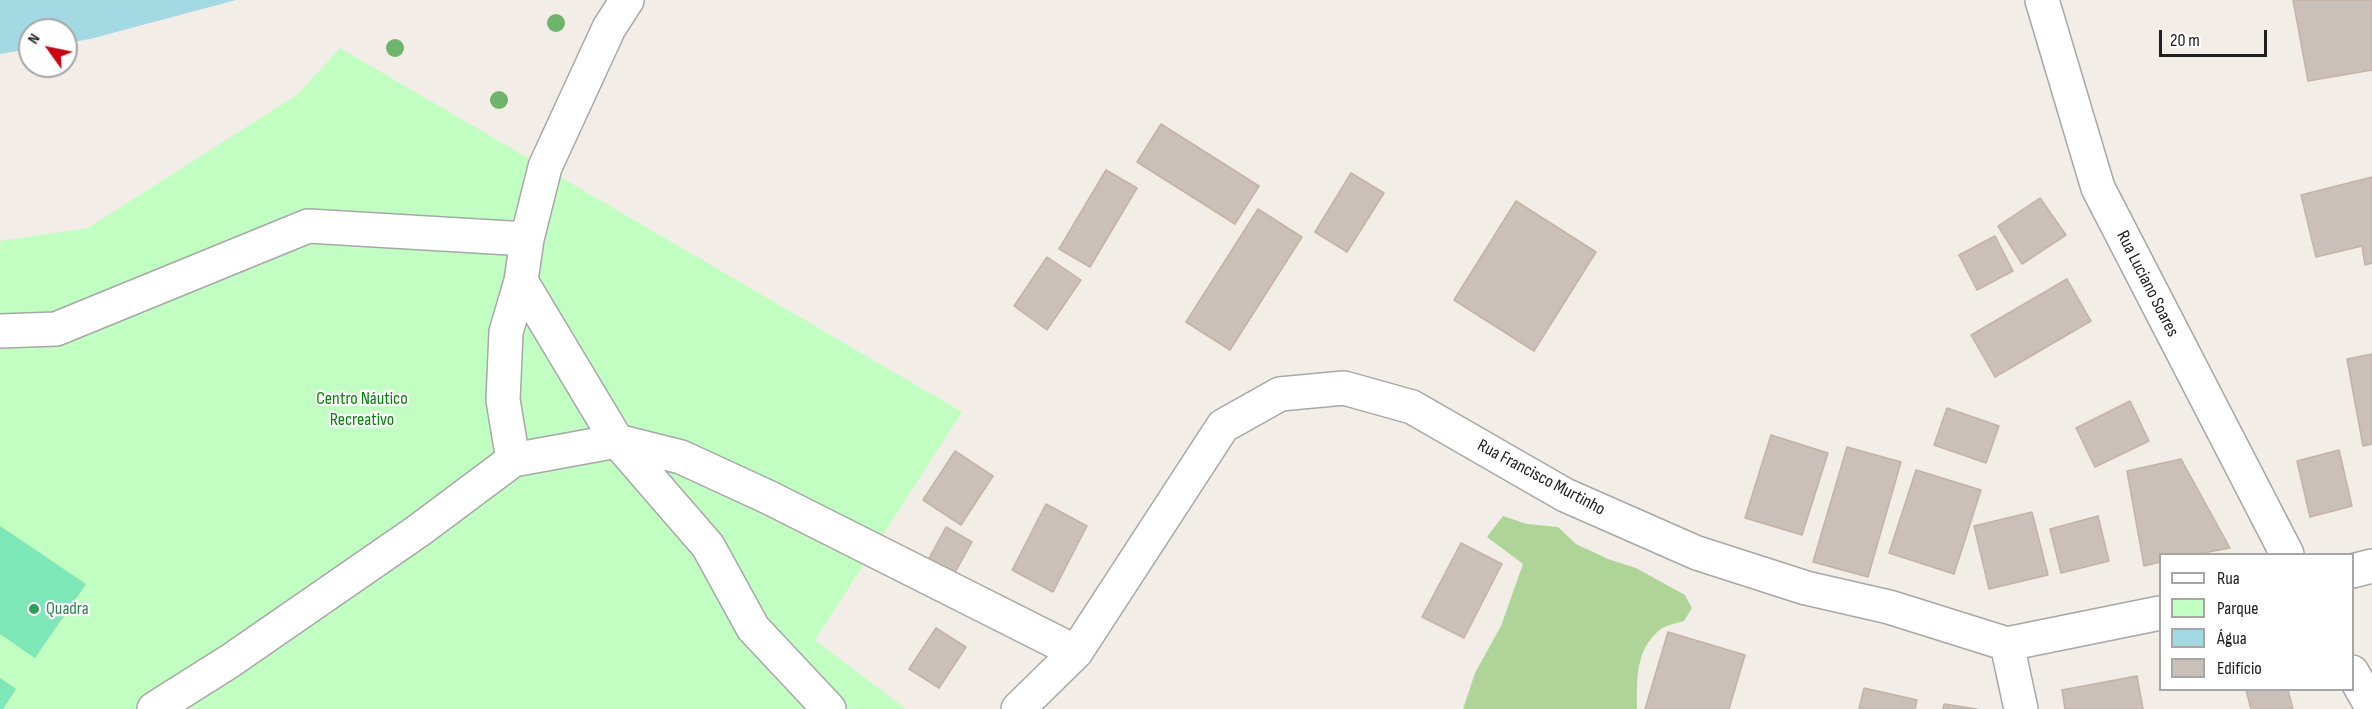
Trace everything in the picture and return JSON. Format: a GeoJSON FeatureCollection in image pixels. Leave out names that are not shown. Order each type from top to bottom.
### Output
{"type":"FeatureCollection","features":[{"type":"Feature","properties":{"kind":"street"},"geometry":{"type":"LineString","coordinates":[[513,460],[503,400],[506,332],[521,281],[527,239],[545,167],[609,28],[627,0]]}},
{"type":"Feature","properties":{"kind":"street","name":"Rua Luciano Soares"},"geometry":{"type":"LineString","coordinates":[[2042,0],[2098,188],[2286,553]]}},
{"type":"Feature","properties":{"kind":"street"},"geometry":{"type":"LineString","coordinates":[[0,331],[56,329],[308,226],[527,239]]}},
{"type":"Feature","properties":{"kind":"street"},"geometry":{"type":"LineString","coordinates":[[521,281],[617,441],[708,546],[753,628],[829,709]]}},
{"type":"Feature","properties":{"kind":"street","name":"Rua Francisco Murtinho"},"geometry":{"type":"LineString","coordinates":[[1018,709],[1076,652],[1223,426],[1280,394],[1344,388],[1412,407],[1565,495],[1698,553],[1806,588],[1889,607],[2007,644],[2159,613]]}},
{"type":"Feature","properties":{"kind":"street"},"geometry":{"type":"LineString","coordinates":[[154,709],[230,661],[418,531],[513,460],[617,441],[681,457],[781,504],[1076,652]]}},
{"type":"Feature","properties":{"kind":"street"},"geometry":{"type":"LineString","coordinates":[[2354,570],[2372,566]]}},
{"type":"Feature","properties":{"kind":"street"},"geometry":{"type":"LineString","coordinates":[[2007,644],[2021,709]]}},
{"type":"Feature","properties":{"kind":"street"},"geometry":{"type":"LineString","coordinates":[[2354,676],[2372,707]]}},
{"type":"Feature","properties":{"kind":"green space","name":"Centro Náutico Recreativo"},"geometry":{"type":"Polygon","coordinates":[[[340,48],[962,412],[815,640],[906,709],[0,709],[0,241],[88,228],[298,94],[340,48]]]}},
{"type":"Feature","properties":{"kind":"green space"},"geometry":{"type":"Polygon","coordinates":[[[1503,516],[1527,524],[1558,527],[1576,544],[1608,559],[1636,568],[1685,595],[1692,608],[1684,621],[1661,629],[1646,646],[1642,655],[1639,665],[1637,709],[1463,709],[1475,673],[1501,626],[1523,564],[1487,537],[1503,516]]]}},
{"type":"Feature","properties":{"kind":"green space","name":"Quadra"},"geometry":{"type":"Polygon","coordinates":[[[0,526],[86,584],[35,658],[0,634],[0,526]]]}},
{"type":"Feature","properties":{"kind":"green space"},"geometry":{"type":"Polygon","coordinates":[[[0,678],[16,689],[3,709],[0,709],[0,678]]]}},
{"type":"Feature","properties":{"kind":"water"},"geometry":{"type":"Polygon","coordinates":[[[0,0],[236,0],[78,41],[78,18],[18,18],[18,51],[0,54],[0,0]]]}},
{"type":"Feature","properties":{"kind":"building"},"geometry":{"type":"Polygon","coordinates":[[[2293,0],[2372,0],[2372,70],[2308,81],[2293,0]]]}},
{"type":"Feature","properties":{"kind":"building"},"geometry":{"type":"Polygon","coordinates":[[[1161,124],[1259,186],[1235,224],[1137,162],[1161,124]]]}},
{"type":"Feature","properties":{"kind":"building"},"geometry":{"type":"Polygon","coordinates":[[[1106,170],[1137,188],[1090,267],[1059,249],[1106,170]]]}},
{"type":"Feature","properties":{"kind":"building"},"geometry":{"type":"Polygon","coordinates":[[[1351,173],[1384,193],[1347,252],[1315,232],[1351,173]]]}},
{"type":"Feature","properties":{"kind":"building"},"geometry":{"type":"Polygon","coordinates":[[[2372,177],[2372,263],[2365,265],[2362,246],[2316,257],[2301,195],[2372,177]]]}},
{"type":"Feature","properties":{"kind":"building"},"geometry":{"type":"Polygon","coordinates":[[[2040,198],[2066,235],[2022,264],[1998,226],[2040,198]]]}},
{"type":"Feature","properties":{"kind":"building"},"geometry":{"type":"Polygon","coordinates":[[[1516,201],[1596,252],[1534,351],[1454,300],[1516,201]]]}},
{"type":"Feature","properties":{"kind":"building"},"geometry":{"type":"Polygon","coordinates":[[[1258,209],[1302,237],[1230,350],[1186,322],[1258,209]]]}},
{"type":"Feature","properties":{"kind":"building"},"geometry":{"type":"Polygon","coordinates":[[[1995,236],[2013,271],[1977,290],[1959,255],[1995,236]]]}},
{"type":"Feature","properties":{"kind":"building"},"geometry":{"type":"Polygon","coordinates":[[[1047,257],[1081,280],[1047,330],[1014,306],[1047,257]]]}},
{"type":"Feature","properties":{"kind":"building"},"geometry":{"type":"Polygon","coordinates":[[[2067,279],[2091,321],[1995,377],[1971,335],[2067,279]]]}},
{"type":"Feature","properties":{"kind":"building"},"geometry":{"type":"Polygon","coordinates":[[[2372,354],[2372,444],[2363,446],[2347,359],[2372,354]]]}},
{"type":"Feature","properties":{"kind":"building"},"geometry":{"type":"Polygon","coordinates":[[[2130,401],[2149,441],[2095,467],[2076,428],[2130,401]]]}},
{"type":"Feature","properties":{"kind":"building"},"geometry":{"type":"Polygon","coordinates":[[[1947,408],[1999,426],[1986,463],[1934,445],[1947,408]]]}},
{"type":"Feature","properties":{"kind":"building"},"geometry":{"type":"Polygon","coordinates":[[[1771,435],[1828,453],[1802,535],[1745,518],[1771,435]]]}},
{"type":"Feature","properties":{"kind":"building"},"geometry":{"type":"Polygon","coordinates":[[[1847,447],[1901,462],[1868,577],[1813,562],[1847,447]]]}},
{"type":"Feature","properties":{"kind":"building"},"geometry":{"type":"Polygon","coordinates":[[[2339,450],[2352,506],[2310,517],[2297,461],[2339,450]]]}},
{"type":"Feature","properties":{"kind":"building"},"geometry":{"type":"Polygon","coordinates":[[[955,451],[993,476],[961,525],[923,500],[955,451]]]}},
{"type":"Feature","properties":{"kind":"building"},"geometry":{"type":"Polygon","coordinates":[[[2181,459],[2230,548],[2203,553],[2159,553],[2159,562],[2144,566],[2127,471],[2181,459]]]}},
{"type":"Feature","properties":{"kind":"building"},"geometry":{"type":"Polygon","coordinates":[[[1916,470],[1981,490],[1954,574],[1889,553],[1916,470]]]}},
{"type":"Feature","properties":{"kind":"building"},"geometry":{"type":"Polygon","coordinates":[[[1046,504],[1087,526],[1053,592],[1012,570],[1046,504]]]}},
{"type":"Feature","properties":{"kind":"building"},"geometry":{"type":"Polygon","coordinates":[[[2032,512],[2048,575],[1989,589],[1974,526],[2032,512]]]}},
{"type":"Feature","properties":{"kind":"building"},"geometry":{"type":"Polygon","coordinates":[[[2098,516],[2109,561],[2061,573],[2050,529],[2098,516]]]}},
{"type":"Feature","properties":{"kind":"building"},"geometry":{"type":"Polygon","coordinates":[[[946,527],[972,542],[953,576],[927,562],[946,527]]]}},
{"type":"Feature","properties":{"kind":"building"},"geometry":{"type":"Polygon","coordinates":[[[1461,543],[1502,564],[1464,638],[1422,617],[1461,543]]]}},
{"type":"Feature","properties":{"kind":"building"},"geometry":{"type":"Polygon","coordinates":[[[936,628],[966,647],[939,688],[909,669],[936,628]]]}},
{"type":"Feature","properties":{"kind":"building"},"geometry":{"type":"Polygon","coordinates":[[[1668,632],[1745,655],[1729,709],[1645,709],[1668,632]]]}},
{"type":"Feature","properties":{"kind":"building"},"geometry":{"type":"Polygon","coordinates":[[[2137,676],[2143,709],[2065,709],[2062,690],[2137,676]]]}},
{"type":"Feature","properties":{"kind":"building"},"geometry":{"type":"Polygon","coordinates":[[[1864,688],[1917,700],[1915,709],[1859,709],[1864,688]]]}},
{"type":"Feature","properties":{"kind":"building"},"geometry":{"type":"Polygon","coordinates":[[[2246,691],[2288,691],[2293,709],[2251,709],[2246,691]]]}},
{"type":"Feature","properties":{"kind":"building"},"geometry":{"type":"Polygon","coordinates":[[[1944,704],[1977,709],[1943,709],[1944,704]]]}},
{"type":"Feature","properties":{"kind":"place","name":"Quadra"},"geometry":{"type":"Point","coordinates":[34,609]}}]}
